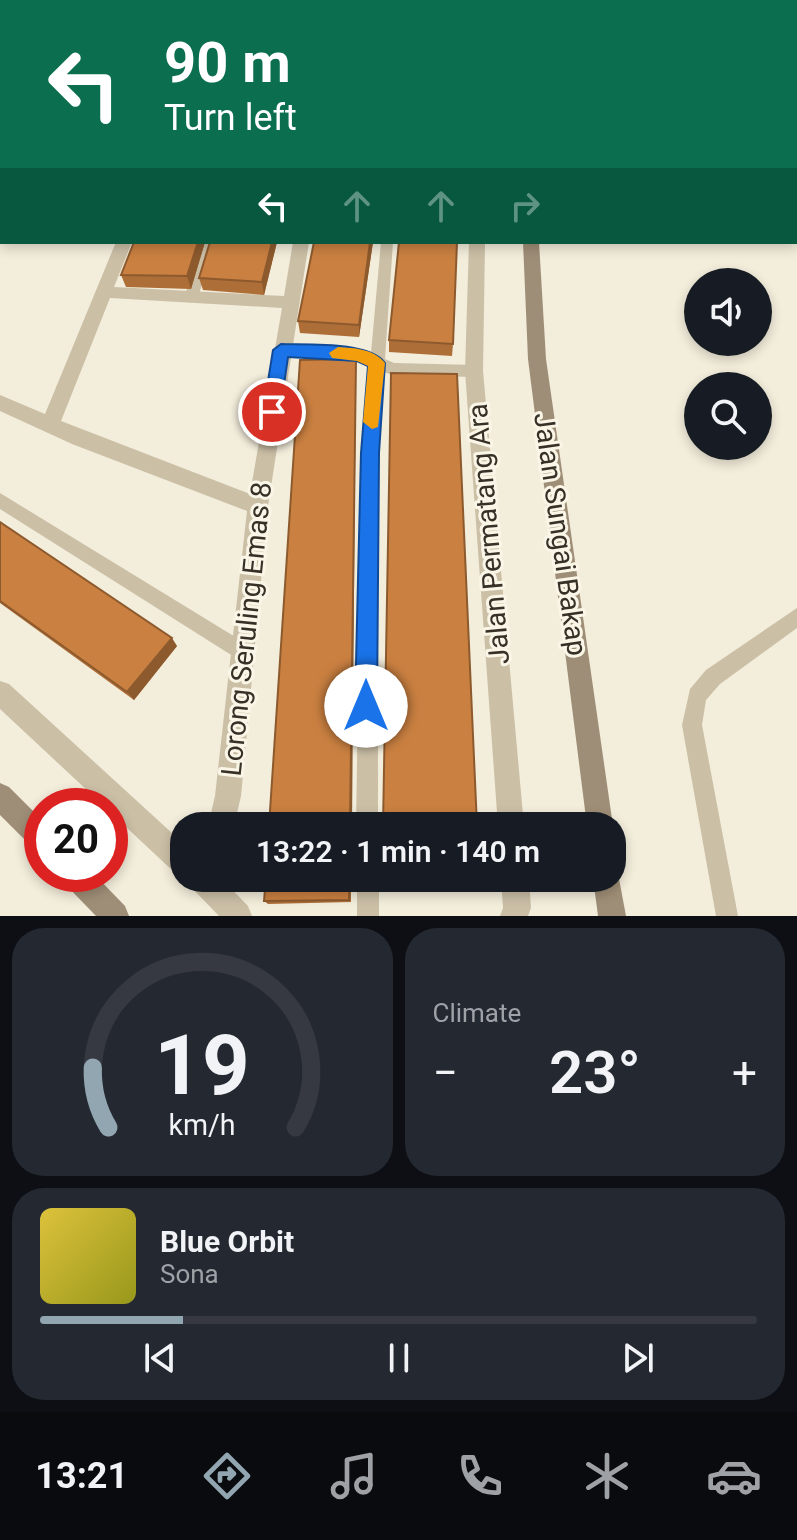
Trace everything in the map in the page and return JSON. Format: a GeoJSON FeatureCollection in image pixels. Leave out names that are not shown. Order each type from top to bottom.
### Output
{"type":"FeatureCollection","features":[{"type":"Feature","properties":{"kind":"main road","name":"Jalan Sungai Bakap"},"geometry":{"type":"LineString","coordinates":[[531,244],[537,359],[598,812]]}},
{"type":"Feature","properties":{"kind":"main road"},"geometry":{"type":"LineString","coordinates":[[0,796],[24,821]]}},
{"type":"Feature","properties":{"kind":"main road"},"geometry":{"type":"LineString","coordinates":[[92,892],[115,916]]}},
{"type":"Feature","properties":{"kind":"main road"},"geometry":{"type":"LineString","coordinates":[[609,892],[612,916]]}},
{"type":"Feature","properties":{"kind":"street"},"geometry":{"type":"LineString","coordinates":[[50,425],[123,244]]}},
{"type":"Feature","properties":{"kind":"street","name":"Lorong Seruling Emas 8"},"geometry":{"type":"LineString","coordinates":[[224,812],[258,506],[301,244]]}},
{"type":"Feature","properties":{"kind":"street","name":"Jalan Permatang Ara"},"geometry":{"type":"LineString","coordinates":[[477,244],[474,371],[510,812]]}},
{"type":"Feature","properties":{"kind":"street"},"geometry":{"type":"LineString","coordinates":[[103,292],[289,302]]}},
{"type":"Feature","properties":{"kind":"street"},"geometry":{"type":"LineString","coordinates":[[0,403],[258,506]]}},
{"type":"Feature","properties":{"kind":"street"},"geometry":{"type":"LineString","coordinates":[[0,693],[170,849]]}},
{"type":"Feature","properties":{"kind":"street"},"geometry":{"type":"LineString","coordinates":[[217,892],[238,916]]}},
{"type":"Feature","properties":{"kind":"street"},"geometry":{"type":"LineString","coordinates":[[514,916],[516,892]]}},
{"type":"Feature","properties":{"kind":"lane"},"geometry":{"type":"LineString","coordinates":[[191,298],[207,244]]}},
{"type":"Feature","properties":{"kind":"lane"},"geometry":{"type":"LineString","coordinates":[[367,812],[370,453],[387,244]]}},
{"type":"Feature","properties":{"kind":"lane"},"geometry":{"type":"LineString","coordinates":[[281,350],[359,354],[392,369],[474,371]]}},
{"type":"Feature","properties":{"kind":"lane"},"geometry":{"type":"LineString","coordinates":[[0,500],[243,652]]}},
{"type":"Feature","properties":{"kind":"lane"},"geometry":{"type":"LineString","coordinates":[[727,916],[692,725],[697,696],[713,677],[797,617]]}},
{"type":"Feature","properties":{"kind":"lane"},"geometry":{"type":"LineString","coordinates":[[368,892],[368,916]]}},
{"type":"Feature","properties":{"kind":"building"},"geometry":{"type":"Polygon","coordinates":[[[133,244],[197,244],[187,276],[121,275],[133,244]]]}},
{"type":"Feature","properties":{"kind":"building"},"geometry":{"type":"Polygon","coordinates":[[[209,244],[272,244],[262,282],[199,278],[209,244]]]}},
{"type":"Feature","properties":{"kind":"building"},"geometry":{"type":"Polygon","coordinates":[[[314,244],[370,244],[359,325],[298,321],[314,244]]]}},
{"type":"Feature","properties":{"kind":"building"},"geometry":{"type":"Polygon","coordinates":[[[399,244],[457,244],[453,344],[389,340],[399,244]]]}},
{"type":"Feature","properties":{"kind":"building"},"geometry":{"type":"Polygon","coordinates":[[[356,359],[350,812],[270,812],[300,360],[356,359]]]}},
{"type":"Feature","properties":{"kind":"building"},"geometry":{"type":"Polygon","coordinates":[[[391,373],[457,374],[476,812],[383,812],[391,373]]]}},
{"type":"Feature","properties":{"kind":"building"},"geometry":{"type":"Polygon","coordinates":[[[0,522],[172,638],[127,692],[0,601],[0,522]]]}},
{"type":"Feature","properties":{"kind":"building"},"geometry":{"type":"Polygon","coordinates":[[[265,892],[349,892],[349,900],[264,901],[265,892]]]}},
{"type":"Feature","properties":{"kind":"slow traffic"},"geometry":{"type":"LineString","coordinates":[[338,353],[359,354],[377,363],[372,422]]}},
{"type":"Feature","properties":{"kind":"route"},"geometry":{"type":"LineString","coordinates":[[272,412],[281,350],[359,354],[377,363],[370,453],[366,706]]}}]}
